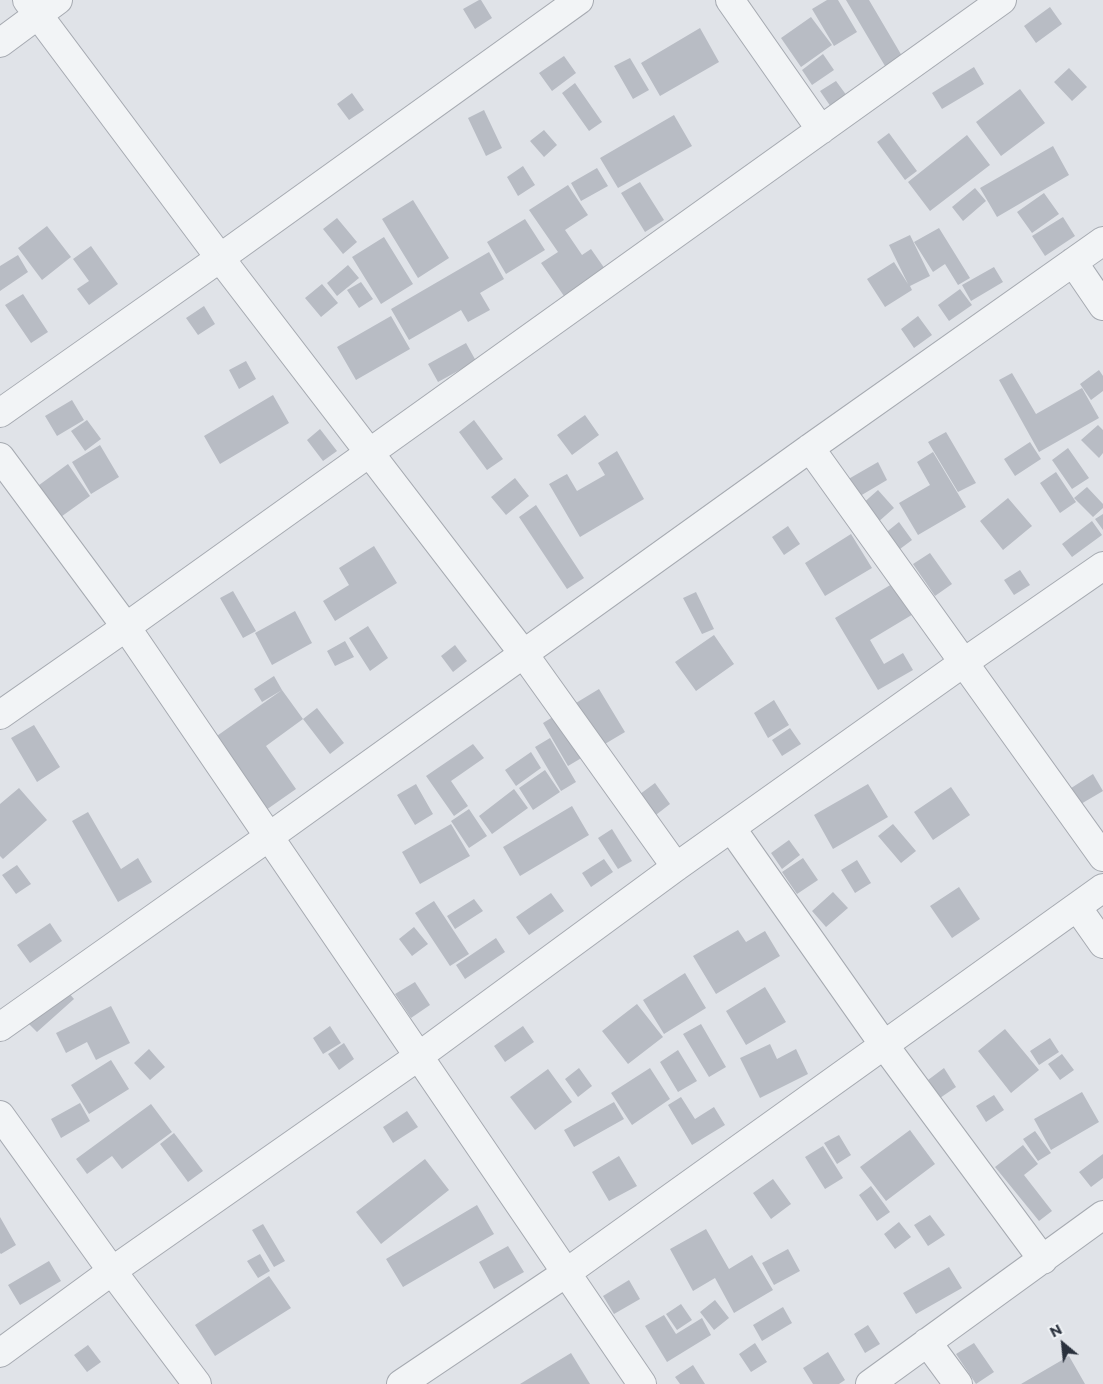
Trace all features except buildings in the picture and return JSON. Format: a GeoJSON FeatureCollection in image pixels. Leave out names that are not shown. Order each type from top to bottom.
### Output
{"type":"FeatureCollection","features":[{"type":"Feature","properties":{"kind":"street"},"geometry":{"type":"LineString","coordinates":[[0,414],[579,0]]}},
{"type":"Feature","properties":{"kind":"street"},"geometry":{"type":"LineString","coordinates":[[730,0],[821,130]]}},
{"type":"Feature","properties":{"kind":"street"},"geometry":{"type":"LineString","coordinates":[[0,715],[126,627],[1002,0]]}},
{"type":"Feature","properties":{"kind":"street"},"geometry":{"type":"LineString","coordinates":[[0,43],[41,5],[220,258],[523,653],[676,868]]}},
{"type":"Feature","properties":{"kind":"street"},"geometry":{"type":"LineString","coordinates":[[0,1027],[1103,241]]}},
{"type":"Feature","properties":{"kind":"street"},"geometry":{"type":"LineString","coordinates":[[1073,262],[1103,306]]}},
{"type":"Feature","properties":{"kind":"street"},"geometry":{"type":"LineString","coordinates":[[810,448],[1103,857]]}},
{"type":"Feature","properties":{"kind":"street"},"geometry":{"type":"LineString","coordinates":[[0,457],[126,627],[642,1384]]}},
{"type":"Feature","properties":{"kind":"street"},"geometry":{"type":"LineString","coordinates":[[0,1353],[112,1271],[420,1056],[676,868],[963,663],[1103,566]]}},
{"type":"Feature","properties":{"kind":"street"},"geometry":{"type":"LineString","coordinates":[[732,829],[884,1045],[1043,1260]]}},
{"type":"Feature","properties":{"kind":"street"},"geometry":{"type":"LineString","coordinates":[[400,1384],[566,1272],[1103,888]]}},
{"type":"Feature","properties":{"kind":"street"},"geometry":{"type":"LineString","coordinates":[[1076,907],[1103,944]]}},
{"type":"Feature","properties":{"kind":"street"},"geometry":{"type":"LineString","coordinates":[[0,1115],[112,1271],[198,1384]]}},
{"type":"Feature","properties":{"kind":"street"},"geometry":{"type":"LineString","coordinates":[[870,1384],[1103,1215]]}},
{"type":"Feature","properties":{"kind":"street"},"geometry":{"type":"LineString","coordinates":[[927,1342],[958,1384]]}}]}
